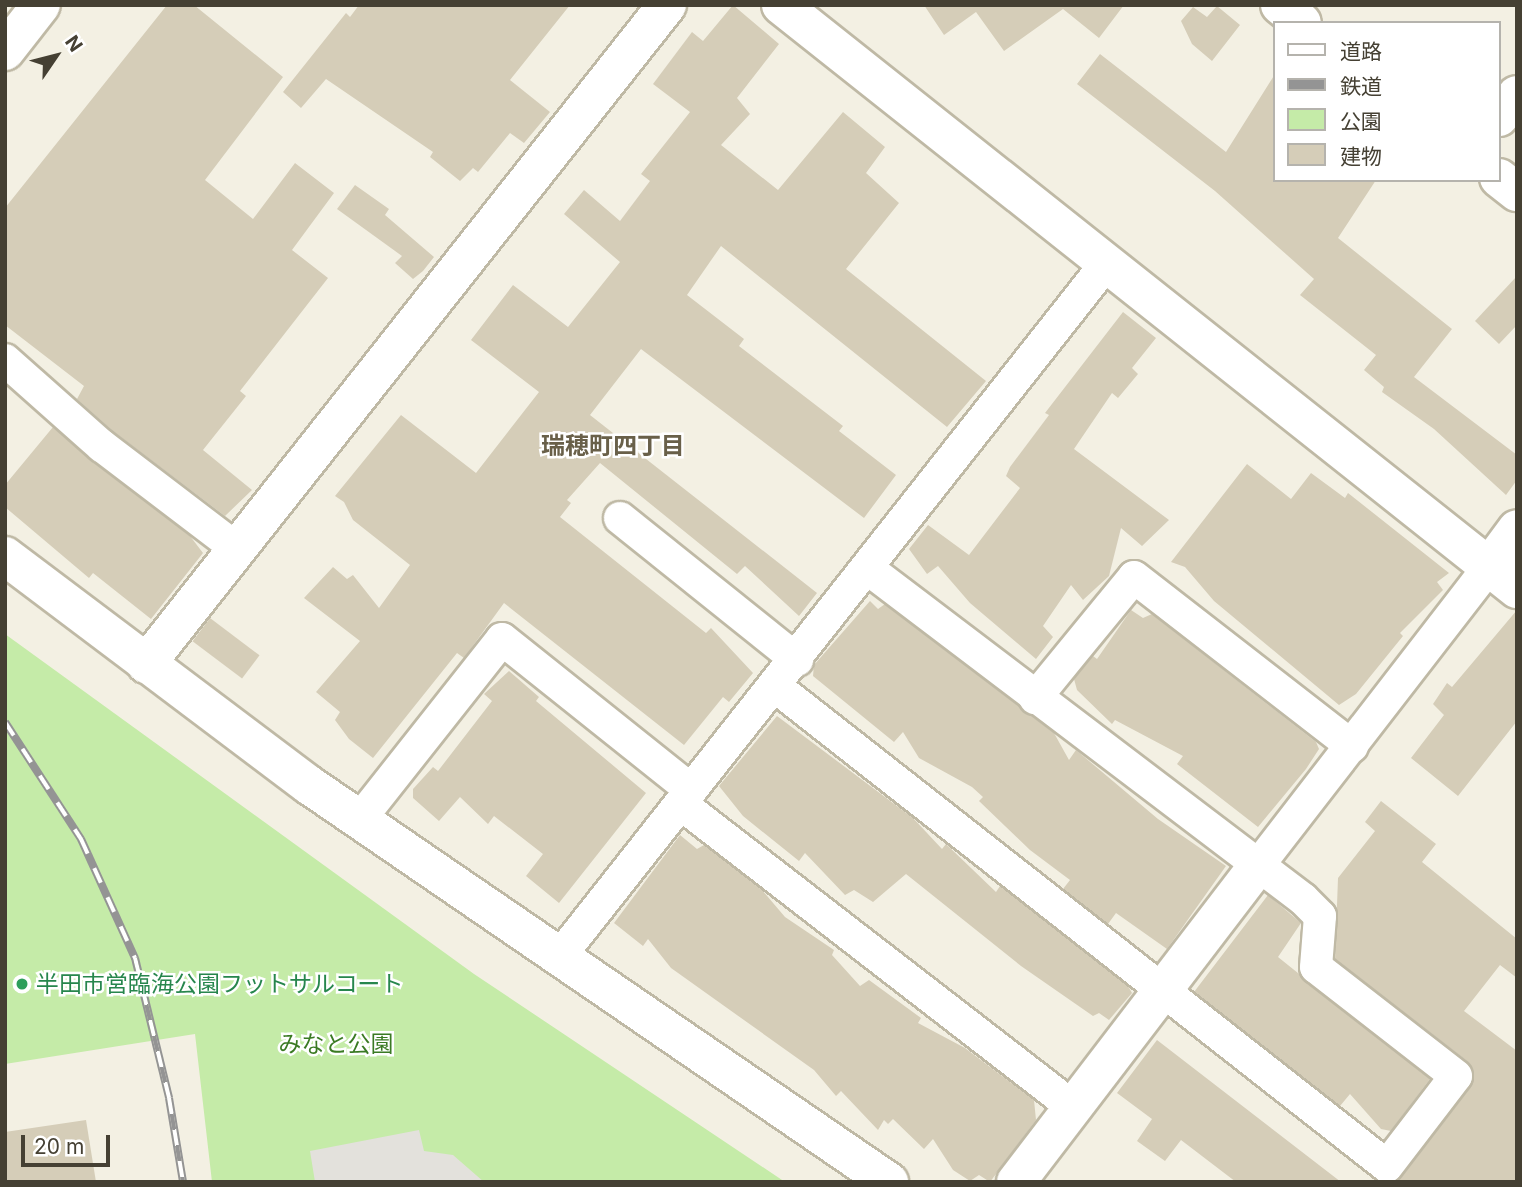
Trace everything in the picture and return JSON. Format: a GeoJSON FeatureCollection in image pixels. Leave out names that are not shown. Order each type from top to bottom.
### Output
{"type":"FeatureCollection","features":[{"type":"Feature","properties":{"kind":"street"},"geometry":{"type":"LineString","coordinates":[[5,51],[41,5]]}},
{"type":"Feature","properties":{"kind":"street"},"geometry":{"type":"LineString","coordinates":[[146,664],[667,5]]}},
{"type":"Feature","properties":{"kind":"street"},"geometry":{"type":"LineString","coordinates":[[781,5],[1503,578]]}},
{"type":"Feature","properties":{"kind":"street"},"geometry":{"type":"LineString","coordinates":[[1280,5],[1300,21]]}},
{"type":"Feature","properties":{"kind":"street"},"geometry":{"type":"LineString","coordinates":[[1501,115],[1517,95]]}},
{"type":"Feature","properties":{"kind":"street"},"geometry":{"type":"LineString","coordinates":[[1501,180],[1517,192]]}},
{"type":"Feature","properties":{"kind":"street"},"geometry":{"type":"LineString","coordinates":[[560,956],[776,687],[1106,264]]}},
{"type":"Feature","properties":{"kind":"street"},"geometry":{"type":"LineString","coordinates":[[5,360],[102,446],[236,548]]}},
{"type":"Feature","properties":{"kind":"street"},"geometry":{"type":"LineString","coordinates":[[620,518],[797,660]]}},
{"type":"Feature","properties":{"kind":"street"},"geometry":{"type":"LineString","coordinates":[[1016,1182],[1165,990],[1256,867],[1352,746],[1503,578],[1517,529]]}},
{"type":"Feature","properties":{"kind":"street"},"geometry":{"type":"LineString","coordinates":[[5,556],[146,664],[360,819],[889,1182]]}},
{"type":"Feature","properties":{"kind":"street"},"geometry":{"type":"LineString","coordinates":[[776,687],[1165,990],[1183,1010],[1387,1166],[1456,1076],[1316,967],[1320,916],[867,568]]}},
{"type":"Feature","properties":{"kind":"street"},"geometry":{"type":"LineString","coordinates":[[1035,698],[1134,578],[1352,746]]}},
{"type":"Feature","properties":{"kind":"street"},"geometry":{"type":"LineString","coordinates":[[360,819],[502,639],[686,797],[1073,1107]]}},
{"type":"Feature","properties":{"kind":"green space","name":"みなと公園"},"geometry":{"type":"Polygon","coordinates":[[[5,634],[474,974],[785,1182],[212,1182],[195,1034],[5,1064],[5,634]]]}},
{"type":"Feature","properties":{"kind":"shaded area"},"geometry":{"type":"Polygon","coordinates":[[[419,1130],[424,1151],[453,1155],[484,1182],[315,1182],[310,1151],[419,1130]]]}},
{"type":"Feature","properties":{"kind":"building"},"geometry":{"type":"Polygon","coordinates":[[[167,5],[194,5],[283,77],[205,180],[253,219],[295,163],[334,193],[292,250],[328,278],[240,391],[246,396],[203,450],[252,490],[225,516],[114,432],[77,399],[84,386],[5,325],[5,208],[167,5]]]}},
{"type":"Feature","properties":{"kind":"building"},"geometry":{"type":"Polygon","coordinates":[[[359,5],[570,5],[510,80],[550,112],[524,143],[510,133],[478,172],[473,168],[460,181],[430,157],[433,152],[326,79],[301,108],[283,92],[346,13],[350,17],[359,5]]]}},
{"type":"Feature","properties":{"kind":"building"},"geometry":{"type":"Polygon","coordinates":[[[733,5],[779,44],[737,98],[750,114],[721,145],[778,190],[843,112],[885,147],[866,173],[899,203],[846,269],[986,381],[947,427],[721,246],[687,295],[744,339],[739,346],[843,426],[839,431],[896,475],[864,518],[641,349],[590,415],[817,593],[799,616],[745,566],[737,574],[600,463],[567,500],[571,503],[560,517],[706,633],[711,628],[753,673],[729,702],[723,697],[684,745],[504,603],[464,658],[457,653],[373,758],[349,739],[335,720],[340,712],[316,692],[360,641],[304,598],[333,567],[347,579],[353,575],[379,608],[410,565],[353,520],[344,502],[335,496],[401,415],[476,473],[539,392],[471,340],[513,285],[568,327],[620,262],[564,214],[584,190],[620,221],[650,181],[641,174],[690,112],[653,84],[692,32],[703,41],[733,5]]]}},
{"type":"Feature","properties":{"kind":"building"},"geometry":{"type":"Polygon","coordinates":[[[924,5],[1124,5],[1099,38],[1063,9],[1004,51],[976,12],[944,35],[924,5]]]}},
{"type":"Feature","properties":{"kind":"building"},"geometry":{"type":"Polygon","coordinates":[[[1217,6],[1240,25],[1212,61],[1192,44],[1181,21],[1193,7],[1207,17],[1217,6]]]}},
{"type":"Feature","properties":{"kind":"building"},"geometry":{"type":"Polygon","coordinates":[[[1100,54],[1226,152],[1274,76],[1274,182],[1375,182],[1338,238],[1452,329],[1414,377],[1517,455],[1517,480],[1506,495],[1434,429],[1382,392],[1384,387],[1364,370],[1376,355],[1300,295],[1314,279],[1215,191],[1077,84],[1100,54]]]}},
{"type":"Feature","properties":{"kind":"building"},"geometry":{"type":"Polygon","coordinates":[[[355,185],[389,209],[385,215],[434,257],[413,279],[395,263],[402,256],[337,209],[355,185]]]}},
{"type":"Feature","properties":{"kind":"building"},"geometry":{"type":"Polygon","coordinates":[[[1517,276],[1517,325],[1499,344],[1475,321],[1517,276]]]}},
{"type":"Feature","properties":{"kind":"building"},"geometry":{"type":"Polygon","coordinates":[[[1123,312],[1156,338],[1132,368],[1138,374],[1118,398],[1112,393],[1074,449],[1169,520],[1142,546],[1121,528],[1109,576],[1083,600],[1071,585],[1043,626],[1053,637],[1036,659],[970,603],[938,566],[927,574],[909,549],[928,525],[969,555],[1020,488],[1006,476],[1010,467],[1049,415],[1045,413],[1123,312]]]}},
{"type":"Feature","properties":{"kind":"building"},"geometry":{"type":"Polygon","coordinates":[[[53,427],[190,536],[203,553],[151,619],[93,573],[89,578],[5,507],[5,485],[53,427]]]}},
{"type":"Feature","properties":{"kind":"building"},"geometry":{"type":"Polygon","coordinates":[[[1247,464],[1291,499],[1311,473],[1345,498],[1348,493],[1449,573],[1437,582],[1443,590],[1400,633],[1403,636],[1356,694],[1339,705],[1214,601],[1185,567],[1171,562],[1247,464]]]}},
{"type":"Feature","properties":{"kind":"building"},"geometry":{"type":"Polygon","coordinates":[[[870,601],[878,609],[885,604],[1054,733],[1069,760],[1076,750],[1158,819],[1226,866],[1167,949],[1116,913],[1108,924],[1063,889],[1070,880],[1030,850],[979,801],[983,797],[972,787],[919,758],[903,732],[894,742],[813,676],[814,665],[870,601]]]}},
{"type":"Feature","properties":{"kind":"building"},"geometry":{"type":"Polygon","coordinates":[[[1131,610],[1143,618],[1152,614],[1316,742],[1319,749],[1306,769],[1258,827],[1177,764],[1183,756],[1115,720],[1112,724],[1077,690],[1074,679],[1093,656],[1097,659],[1131,610]]]}},
{"type":"Feature","properties":{"kind":"building"},"geometry":{"type":"Polygon","coordinates":[[[1517,610],[1517,721],[1458,796],[1411,758],[1444,715],[1433,704],[1447,683],[1452,687],[1517,610]]]}},
{"type":"Feature","properties":{"kind":"building"},"geometry":{"type":"Polygon","coordinates":[[[210,618],[260,655],[242,678],[193,641],[210,618]]]}},
{"type":"Feature","properties":{"kind":"building"},"geometry":{"type":"Polygon","coordinates":[[[509,671],[539,697],[536,701],[646,793],[559,903],[526,876],[543,854],[494,816],[488,824],[460,797],[439,821],[413,798],[413,789],[433,767],[438,771],[492,701],[484,694],[509,671]]]}},
{"type":"Feature","properties":{"kind":"building"},"geometry":{"type":"Polygon","coordinates":[[[777,716],[913,818],[942,849],[946,844],[996,892],[1000,886],[1128,986],[1132,993],[1109,1020],[1099,1013],[1093,1016],[1021,966],[906,874],[873,902],[854,890],[845,895],[805,853],[799,861],[743,816],[719,786],[777,716]]]}},
{"type":"Feature","properties":{"kind":"building"},"geometry":{"type":"Polygon","coordinates":[[[1381,801],[1436,844],[1422,862],[1517,939],[1517,978],[1500,965],[1464,1011],[1517,1051],[1517,1182],[1396,1182],[1474,1078],[1467,1061],[1335,959],[1338,878],[1375,831],[1365,822],[1381,801]]]}},
{"type":"Feature","properties":{"kind":"building"},"geometry":{"type":"Polygon","coordinates":[[[680,835],[697,849],[704,845],[762,890],[785,917],[834,950],[832,955],[860,986],[869,980],[921,1018],[918,1023],[965,1048],[1034,1100],[1036,1120],[990,1182],[979,1175],[970,1181],[953,1170],[933,1139],[924,1149],[893,1119],[888,1124],[884,1120],[878,1130],[841,1091],[836,1096],[814,1070],[671,968],[648,939],[643,946],[614,923],[680,835]]]}},
{"type":"Feature","properties":{"kind":"building"},"geometry":{"type":"Polygon","coordinates":[[[1268,895],[1301,923],[1278,957],[1430,1079],[1391,1131],[1381,1129],[1350,1094],[1340,1106],[1194,992],[1268,895]]]}},
{"type":"Feature","properties":{"kind":"building"},"geometry":{"type":"Polygon","coordinates":[[[1157,1040],[1341,1182],[1236,1182],[1181,1140],[1165,1161],[1137,1141],[1152,1119],[1117,1093],[1157,1040]]]}},
{"type":"Feature","properties":{"kind":"building"},"geometry":{"type":"Polygon","coordinates":[[[86,1120],[96,1182],[5,1182],[5,1132],[86,1120]]]}},
{"type":"Feature","properties":{"kind":"railway"},"geometry":{"type":"LineString","coordinates":[[5,722],[81,839],[135,958],[169,1098],[183,1182]]}},
{"type":"Feature","properties":{"kind":"place","name":"半田市営臨海公園フットサルコート"},"geometry":{"type":"Point","coordinates":[22,984]}},
{"type":"Feature","properties":{"kind":"district","name":"瑞穂町四丁目"},"geometry":{"type":"Point","coordinates":[613,446]}}]}
